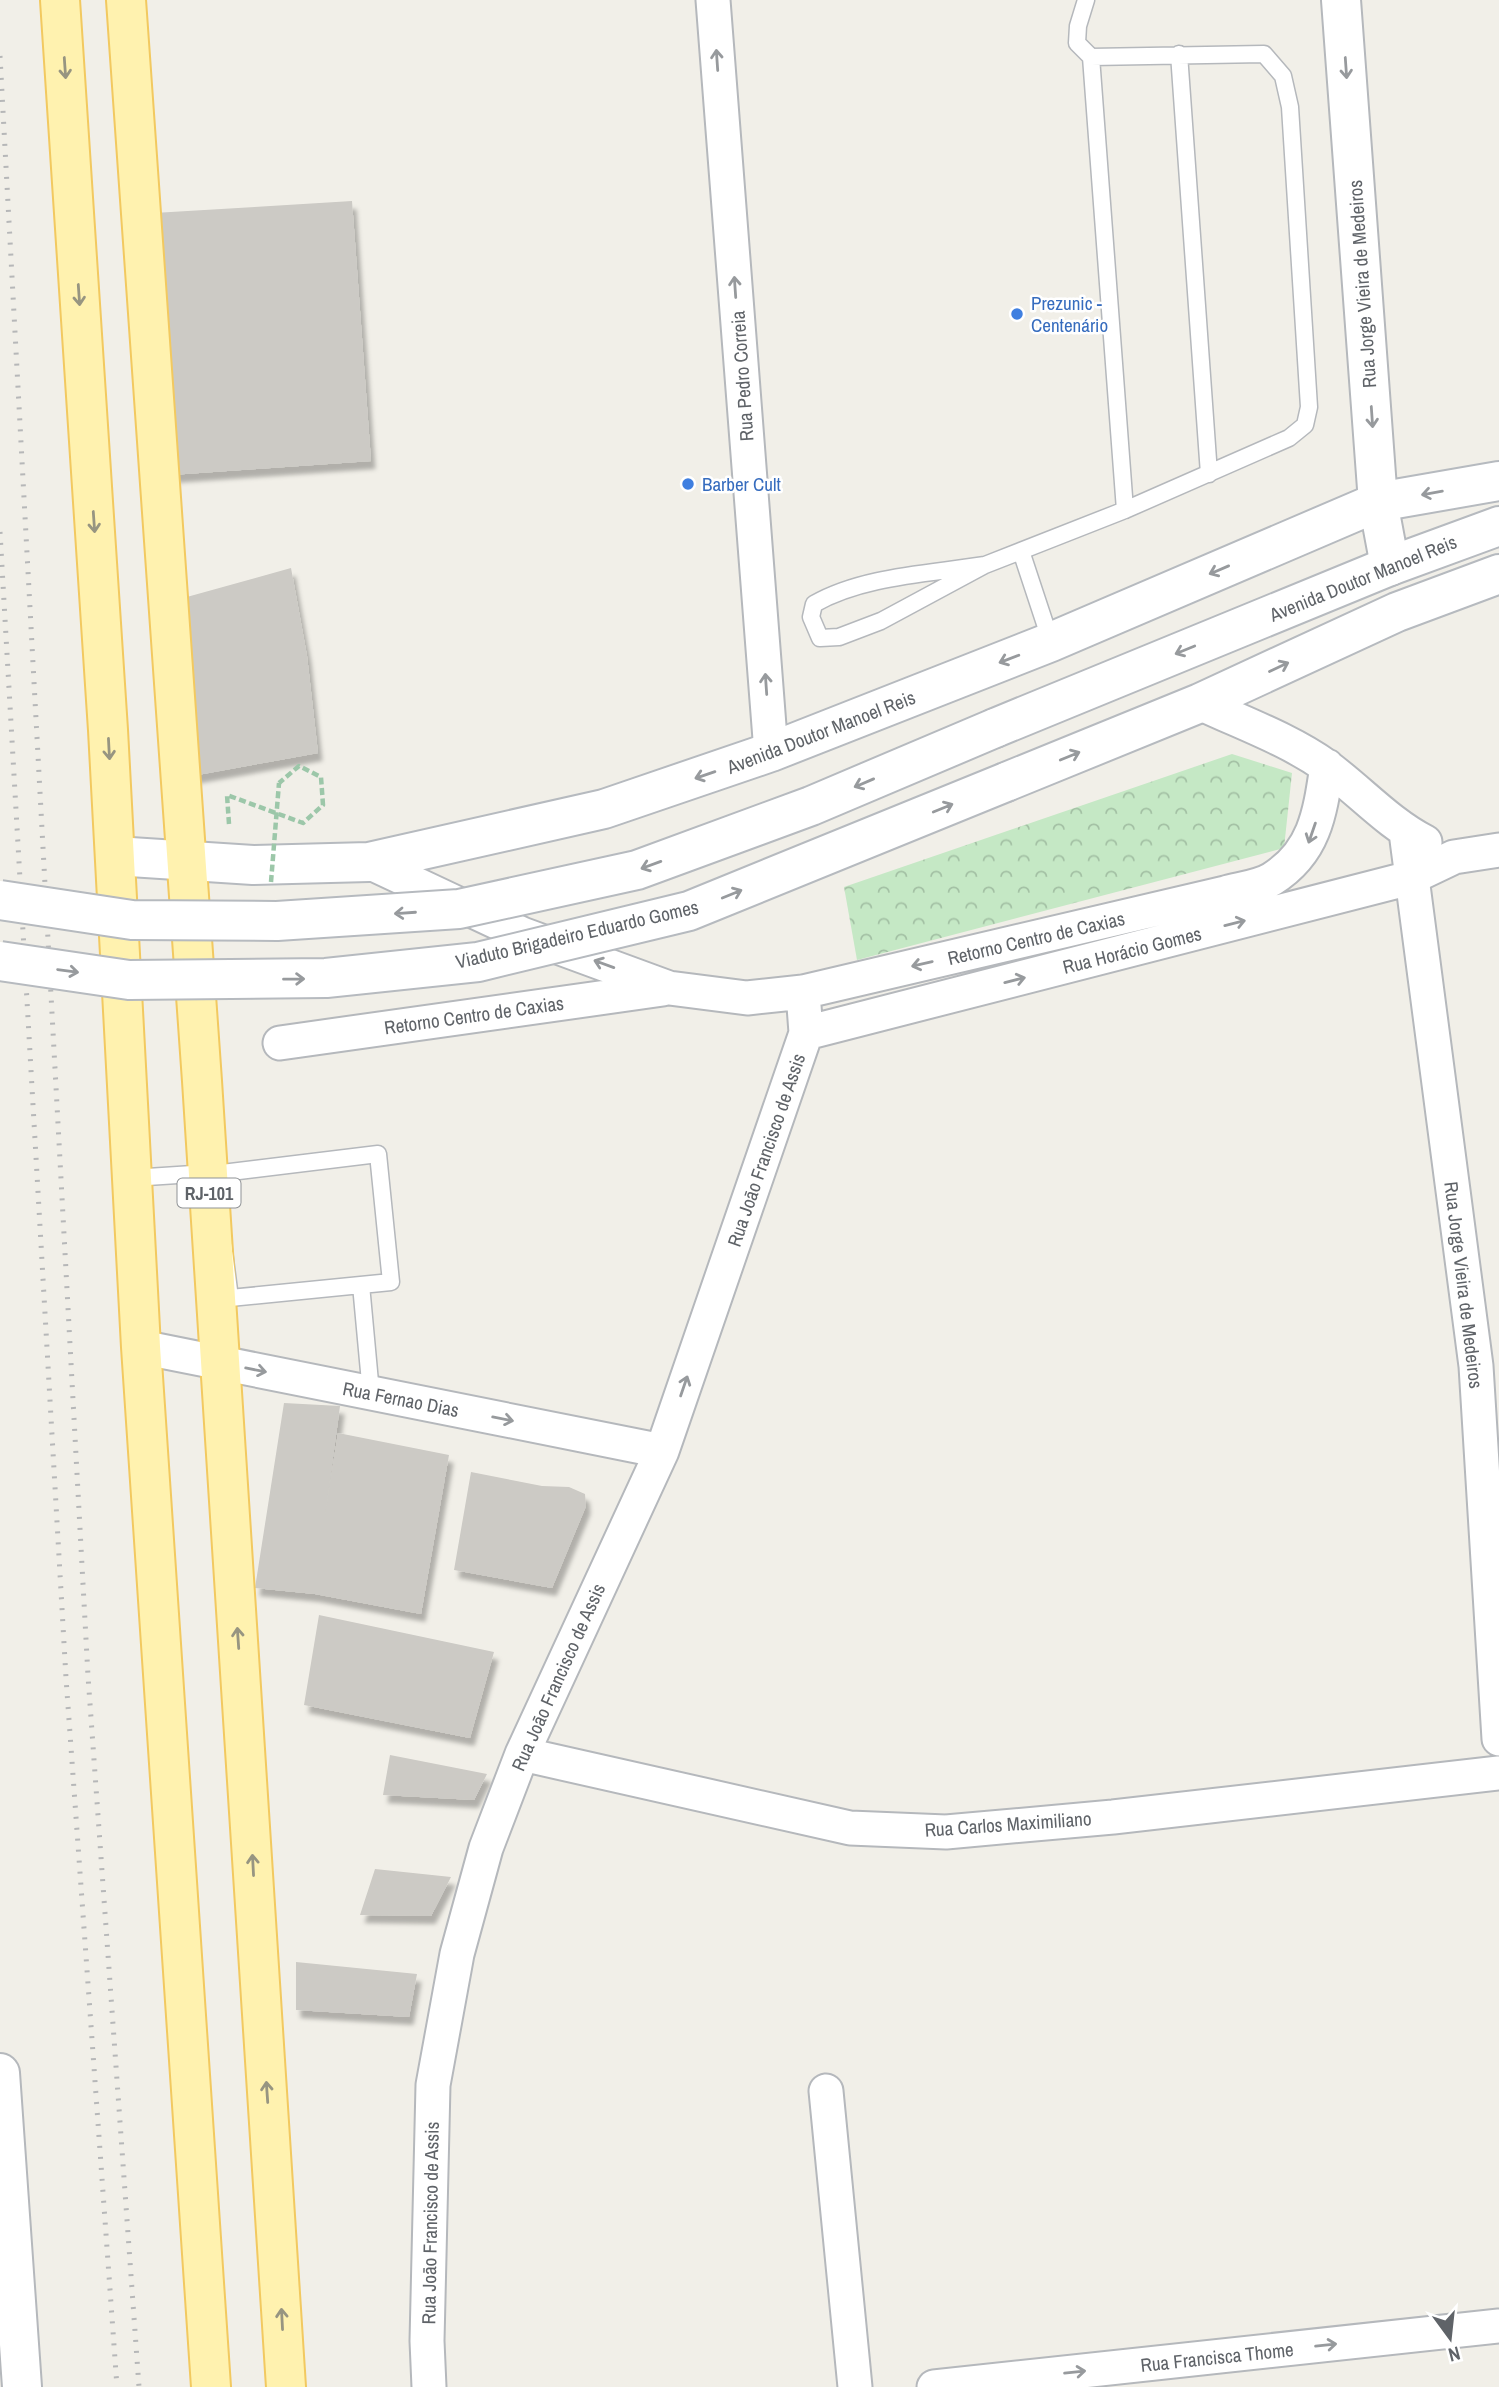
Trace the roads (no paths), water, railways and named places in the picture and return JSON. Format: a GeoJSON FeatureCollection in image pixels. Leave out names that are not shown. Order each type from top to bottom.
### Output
{"type":"FeatureCollection","features":[{"type":"Feature","properties":{"kind":"main road"},"geometry":{"type":"LineString","coordinates":[[60,0],[115,856],[141,1347],[211,2387]]}},
{"type":"Feature","properties":{"kind":"main road","name":"RJ-101"},"geometry":{"type":"LineString","coordinates":[[125,0],[185,861],[211,1173],[218,1362],[249,1787],[286,2387]]}},
{"type":"Feature","properties":{"kind":"main road","name":"Rua Jorge Vieira de Medeiros"},"geometry":{"type":"LineString","coordinates":[[1341,0],[1378,502],[1390,566]]}},
{"type":"Feature","properties":{"kind":"main road","name":"Avenida Doutor Manoel Reis"},"geometry":{"type":"LineString","coordinates":[[115,856],[230,863],[369,862],[604,809],[771,752],[1051,642],[1378,502],[1499,481]]}},
{"type":"Feature","properties":{"kind":"main road","name":"Avenida Doutor Manoel Reis"},"geometry":{"type":"LineString","coordinates":[[0,900],[132,920],[277,921],[459,909],[637,870],[811,806],[1390,566],[1499,526]]}},
{"type":"Feature","properties":{"kind":"main road"},"geometry":{"type":"LineString","coordinates":[[1200,703],[1397,612],[1499,574]]}},
{"type":"Feature","properties":{"kind":"main road","name":"Viaduto Brigadeiro Eduardo Gomes"},"geometry":{"type":"LineString","coordinates":[[0,961],[129,981],[326,978],[478,962],[689,911],[1200,703]]}},
{"type":"Feature","properties":{"kind":"main road"},"geometry":{"type":"LineString","coordinates":[[0,2073],[4,2213],[22,2387]]}},
{"type":"Feature","properties":{"kind":"street","name":"Rua Pedro Correia"},"geometry":{"type":"LineString","coordinates":[[713,0],[771,752]]}},
{"type":"Feature","properties":{"kind":"street"},"geometry":{"type":"LineString","coordinates":[[1200,703],[1295,746],[1327,766],[1406,832],[1454,857]]}},
{"type":"Feature","properties":{"kind":"street","name":"Retorno Centro de Caxias"},"geometry":{"type":"LineString","coordinates":[[369,862],[522,934],[668,988],[747,998],[803,992],[1225,893],[1270,880],[1306,849],[1320,808],[1327,766]]}},
{"type":"Feature","properties":{"kind":"street","name":"Rua Jorge Vieira de Medeiros"},"geometry":{"type":"LineString","coordinates":[[1406,832],[1476,1366],[1499,1740]]}},
{"type":"Feature","properties":{"kind":"street","name":"Rua Horácio Gomes"},"geometry":{"type":"LineString","coordinates":[[806,1033],[1410,878],[1454,857],[1499,850]]}},
{"type":"Feature","properties":{"kind":"street","name":"Retorno Centro de Caxias"},"geometry":{"type":"LineString","coordinates":[[280,1043],[668,988]]}},
{"type":"Feature","properties":{"kind":"street","name":"Rua Joāo Francisco de Assis"},"geometry":{"type":"LineString","coordinates":[[429,2387],[427,2341],[433,2085],[457,1954],[486,1848],[522,1754],[662,1451],[806,1033],[803,992]]}},
{"type":"Feature","properties":{"kind":"street","name":"Rua Fernao Dias"},"geometry":{"type":"LineString","coordinates":[[141,1347],[662,1451]]}},
{"type":"Feature","properties":{"kind":"street","name":"Rua Carlos Maximiliano"},"geometry":{"type":"LineString","coordinates":[[522,1754],[850,1828],[946,1832],[1113,1817],[1499,1773]]}},
{"type":"Feature","properties":{"kind":"street"},"geometry":{"type":"LineString","coordinates":[[826,2091],[855,2387]]}},
{"type":"Feature","properties":{"kind":"street","name":"Rua Francisca Thome"},"geometry":{"type":"LineString","coordinates":[[934,2387],[1499,2326]]}},
{"type":"Feature","properties":{"kind":"lane"},"geometry":{"type":"LineString","coordinates":[[1086,0],[1078,26],[1077,43],[1091,57],[1125,510]]}},
{"type":"Feature","properties":{"kind":"lane"},"geometry":{"type":"LineString","coordinates":[[1180,54],[1209,474]]}},
{"type":"Feature","properties":{"kind":"lane"},"geometry":{"type":"LineString","coordinates":[[985,565],[867,585],[830,595],[814,604],[811,617],[820,638],[839,637],[881,621],[985,565],[1125,510],[1289,438],[1305,425],[1309,407],[1290,107],[1283,76],[1264,54],[1091,57]]}},
{"type":"Feature","properties":{"kind":"lane"},"geometry":{"type":"LineString","coordinates":[[1021,551],[1051,642]]}},
{"type":"Feature","properties":{"kind":"lane"},"geometry":{"type":"LineString","coordinates":[[132,1178],[211,1173],[378,1154],[391,1282],[230,1298],[211,1173]]}},
{"type":"Feature","properties":{"kind":"lane"},"geometry":{"type":"LineString","coordinates":[[361,1285],[371,1393]]}},
{"type":"Feature","properties":{"kind":"railway"},"geometry":{"type":"LineString","coordinates":[[0,56],[88,1676],[139,2387]]}},
{"type":"Feature","properties":{"kind":"railway"},"geometry":{"type":"LineString","coordinates":[[0,532],[66,1678],[117,2387]]}},
{"type":"Feature","properties":{"kind":"place","name":"Prezunic - Centenário"},"geometry":{"type":"Point","coordinates":[1017,314]}},
{"type":"Feature","properties":{"kind":"place","name":"Barber Cult"},"geometry":{"type":"Point","coordinates":[688,484]}}]}
